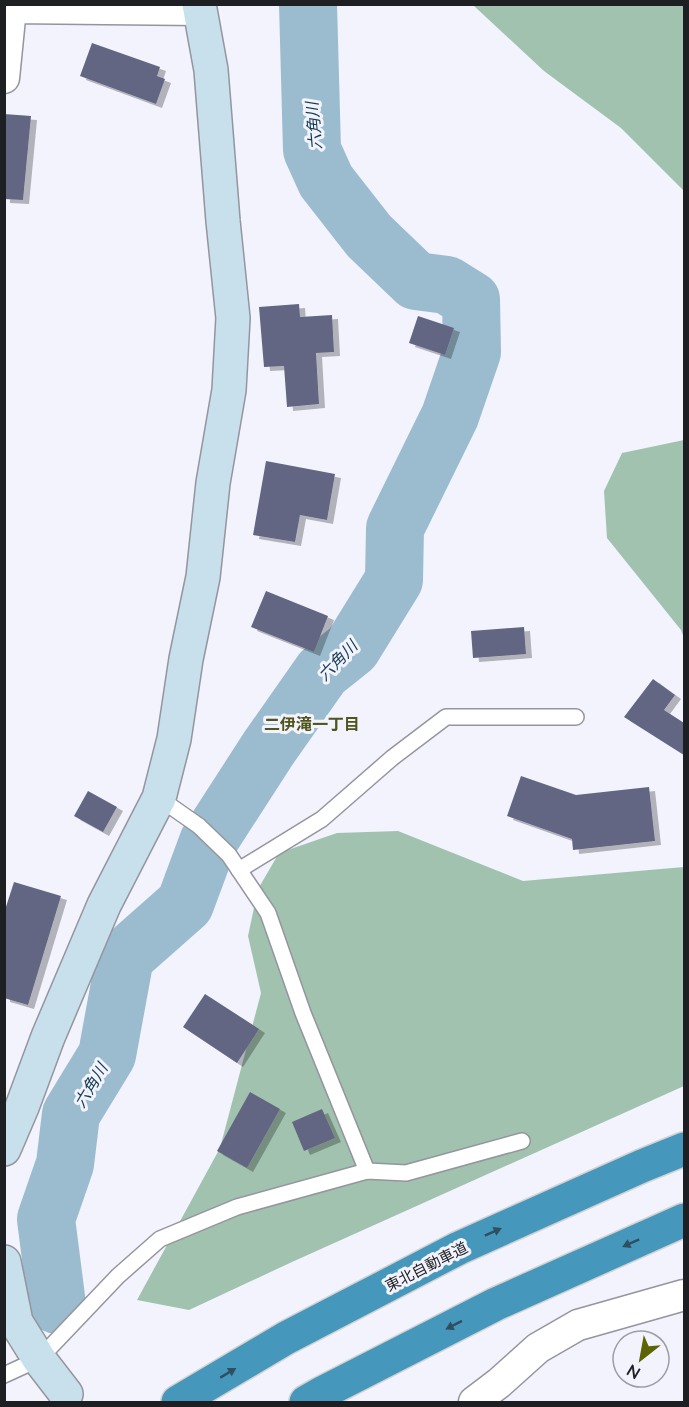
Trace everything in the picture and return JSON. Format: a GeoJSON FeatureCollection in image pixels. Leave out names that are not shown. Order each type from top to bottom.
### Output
{"type":"FeatureCollection","features":[{"type":"Feature","properties":{"kind":"highway","name":"東北自動車道"},"geometry":{"type":"LineString","coordinates":[[178,1402],[286,1338],[459,1248],[684,1149]]}},
{"type":"Feature","properties":{"kind":"highway"},"geometry":{"type":"LineString","coordinates":[[306,1402],[496,1304],[684,1220]]}},
{"type":"Feature","properties":{"kind":"street"},"geometry":{"type":"LineString","coordinates":[[4,78],[11,8],[199,7],[212,70],[233,318],[229,390],[213,483],[203,577],[186,659],[174,739],[159,798],[104,905],[48,1036],[4,1149]]}},
{"type":"Feature","properties":{"kind":"street"},"geometry":{"type":"LineString","coordinates":[[4,1262],[16,1322],[39,1359],[66,1394]]}},
{"type":"Feature","properties":{"kind":"street"},"geometry":{"type":"LineString","coordinates":[[474,1402],[538,1348],[578,1324],[684,1295]]}},
{"type":"Feature","properties":{"kind":"lane"},"geometry":{"type":"LineString","coordinates":[[239,870],[322,819],[392,758],[446,717],[576,717]]}},
{"type":"Feature","properties":{"kind":"lane"},"geometry":{"type":"LineString","coordinates":[[159,798],[199,826],[229,855],[268,913],[303,1012],[367,1171]]}},
{"type":"Feature","properties":{"kind":"lane"},"geometry":{"type":"LineString","coordinates":[[4,1375],[39,1359],[118,1276],[160,1239],[237,1208],[367,1171],[406,1173],[522,1141]]}},
{"type":"Feature","properties":{"kind":"green space"},"geometry":{"type":"Polygon","coordinates":[[[473,5],[684,5],[684,191],[621,128],[544,71],[473,5]]]}},
{"type":"Feature","properties":{"kind":"green space"},"geometry":{"type":"Polygon","coordinates":[[[684,440],[684,638],[681,630],[607,538],[604,491],[622,453],[684,440]]]}},
{"type":"Feature","properties":{"kind":"green space"},"geometry":{"type":"Polygon","coordinates":[[[398,831],[523,881],[684,867],[684,1086],[189,1310],[137,1300],[220,1148],[261,993],[248,936],[258,889],[279,853],[337,833],[398,831]]]}},
{"type":"Feature","properties":{"kind":"building"},"geometry":{"type":"Polygon","coordinates":[[[92,43],[160,67],[157,76],[165,79],[156,104],[80,76],[92,43]]]}},
{"type":"Feature","properties":{"kind":"building"},"geometry":{"type":"Polygon","coordinates":[[[4,114],[31,116],[23,200],[4,199],[4,114]]]}},
{"type":"Feature","properties":{"kind":"building"},"geometry":{"type":"Polygon","coordinates":[[[299,304],[300,317],[332,315],[334,352],[316,353],[319,404],[287,407],[284,366],[264,367],[259,307],[299,304]]]}},
{"type":"Feature","properties":{"kind":"building"},"geometry":{"type":"Polygon","coordinates":[[[418,316],[454,328],[445,355],[409,343],[418,316]]]}},
{"type":"Feature","properties":{"kind":"building"},"geometry":{"type":"Polygon","coordinates":[[[266,461],[335,474],[327,520],[300,515],[295,542],[253,535],[266,461]]]}},
{"type":"Feature","properties":{"kind":"building"},"geometry":{"type":"Polygon","coordinates":[[[266,591],[328,616],[314,652],[251,627],[266,591]]]}},
{"type":"Feature","properties":{"kind":"building"},"geometry":{"type":"Polygon","coordinates":[[[524,627],[526,654],[473,658],[471,631],[524,627]]]}},
{"type":"Feature","properties":{"kind":"building"},"geometry":{"type":"Polygon","coordinates":[[[653,679],[675,695],[664,710],[684,723],[684,755],[624,717],[653,679]]]}},
{"type":"Feature","properties":{"kind":"building"},"geometry":{"type":"Polygon","coordinates":[[[521,776],[576,795],[649,787],[655,841],[573,850],[572,839],[507,816],[521,776]]]}},
{"type":"Feature","properties":{"kind":"building"},"geometry":{"type":"Polygon","coordinates":[[[88,791],[117,807],[103,832],[74,816],[88,791]]]}},
{"type":"Feature","properties":{"kind":"building"},"geometry":{"type":"Polygon","coordinates":[[[14,882],[61,896],[28,1005],[4,998],[4,913],[14,882]]]}},
{"type":"Feature","properties":{"kind":"building"},"geometry":{"type":"Polygon","coordinates":[[[205,994],[259,1029],[237,1063],[183,1027],[205,994]]]}},
{"type":"Feature","properties":{"kind":"building"},"geometry":{"type":"Polygon","coordinates":[[[250,1092],[280,1109],[247,1168],[217,1151],[250,1092]]]}},
{"type":"Feature","properties":{"kind":"building"},"geometry":{"type":"Polygon","coordinates":[[[322,1109],[335,1138],[304,1151],[292,1122],[322,1109]]]}},
{"type":"Feature","properties":{"kind":"waterway","name":"六角川"},"geometry":{"type":"LineString","coordinates":[[57,1305],[46,1219],[65,1164],[71,1114],[107,1055],[125,957],[185,904],[208,842],[268,749],[322,672],[352,648],[394,580],[395,528],[450,416],[472,352],[471,300],[447,285],[416,281],[369,236],[326,181],[312,150],[308,4]]}},
{"type":"Feature","properties":{"kind":"district","name":"二伊滝一丁目"},"geometry":{"type":"Point","coordinates":[312,723]}}]}
